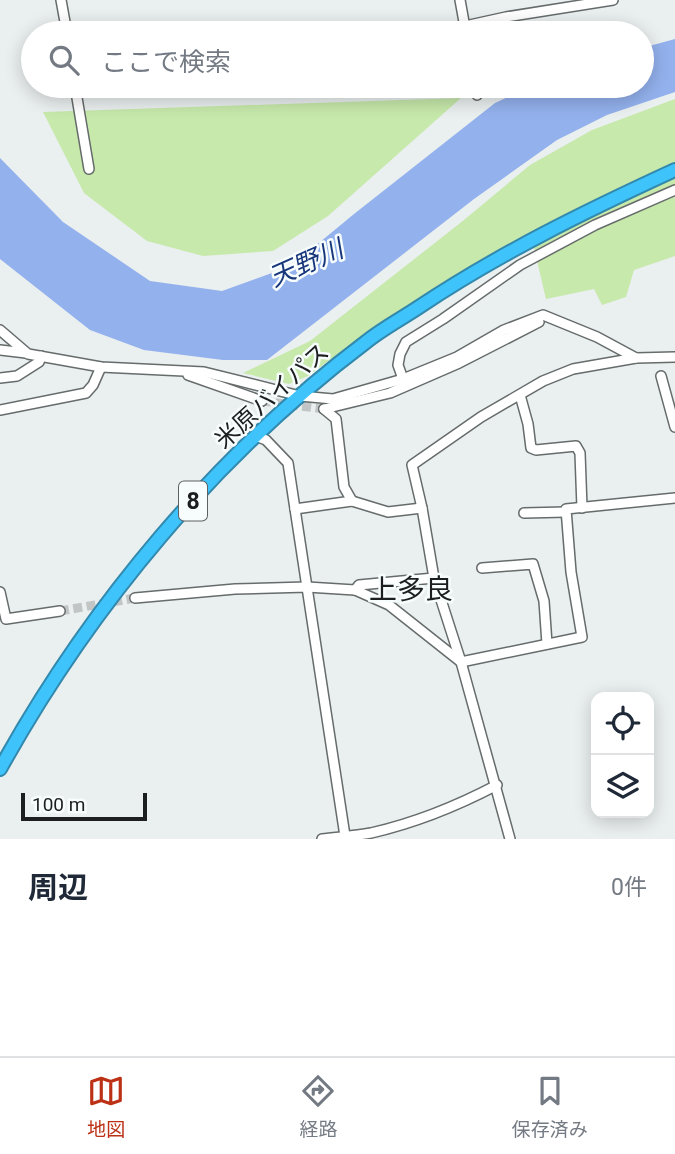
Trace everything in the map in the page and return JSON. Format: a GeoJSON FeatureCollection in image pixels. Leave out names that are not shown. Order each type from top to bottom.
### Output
{"type":"FeatureCollection","features":[{"type":"Feature","properties":{"kind":"highway","name":"米原バイパス"},"geometry":{"type":"LineString","coordinates":[[0,769],[101,611],[202,491],[300,396],[366,341],[447,288],[550,229],[675,170]]}},
{"type":"Feature","properties":{"kind":"street"},"geometry":{"type":"LineString","coordinates":[[61,0],[64,21]]}},
{"type":"Feature","properties":{"kind":"street"},"geometry":{"type":"LineString","coordinates":[[460,0],[464,21]]}},
{"type":"Feature","properties":{"kind":"street"},"geometry":{"type":"LineString","coordinates":[[493,21],[613,0]]}},
{"type":"Feature","properties":{"kind":"street"},"geometry":{"type":"LineString","coordinates":[[77,98],[89,169]]}},
{"type":"Feature","properties":{"kind":"street"},"geometry":{"type":"LineString","coordinates":[[403,379],[398,365],[406,342],[520,265],[595,225],[675,190]]}},
{"type":"Feature","properties":{"kind":"street"},"geometry":{"type":"LineString","coordinates":[[352,500],[344,487],[335,419],[324,409],[390,393],[459,363],[538,323],[543,315]]}},
{"type":"Feature","properties":{"kind":"street"},"geometry":{"type":"LineString","coordinates":[[0,350],[101,367],[204,372],[300,396],[333,399],[403,379],[457,357],[504,330],[543,315],[597,337],[636,358]]}},
{"type":"Feature","properties":{"kind":"street"},"geometry":{"type":"LineString","coordinates":[[0,330],[28,354]]}},
{"type":"Feature","properties":{"kind":"street"},"geometry":{"type":"LineString","coordinates":[[0,379],[17,376],[39,362],[41,356]]}},
{"type":"Feature","properties":{"kind":"street"},"geometry":{"type":"LineString","coordinates":[[510,839],[497,785],[434,579],[412,465],[481,417],[543,381],[573,369],[636,358],[675,357]]}},
{"type":"Feature","properties":{"kind":"street"},"geometry":{"type":"LineString","coordinates":[[0,410],[86,393],[101,367]]}},
{"type":"Feature","properties":{"kind":"street"},"geometry":{"type":"LineString","coordinates":[[176,371],[262,401]]}},
{"type":"Feature","properties":{"kind":"street"},"geometry":{"type":"LineString","coordinates":[[661,376],[675,428]]}},
{"type":"Feature","properties":{"kind":"street"},"geometry":{"type":"LineString","coordinates":[[520,395],[531,448],[536,450],[576,446],[580,453],[582,508]]}},
{"type":"Feature","properties":{"kind":"street"},"geometry":{"type":"LineString","coordinates":[[256,436],[266,440],[288,463],[345,836]]}},
{"type":"Feature","properties":{"kind":"street"},"geometry":{"type":"LineString","coordinates":[[524,513],[566,512],[566,509],[675,498]]}},
{"type":"Feature","properties":{"kind":"street"},"geometry":{"type":"LineString","coordinates":[[295,509],[352,500],[388,512],[422,508]]}},
{"type":"Feature","properties":{"kind":"street"},"geometry":{"type":"LineString","coordinates":[[135,598],[235,589],[307,587],[355,590],[388,605],[461,662],[547,645],[582,637],[570,572],[566,512]]}},
{"type":"Feature","properties":{"kind":"street"},"geometry":{"type":"LineString","coordinates":[[482,568],[533,564],[544,601],[547,645]]}},
{"type":"Feature","properties":{"kind":"street"},"geometry":{"type":"LineString","coordinates":[[355,590],[359,585],[434,579]]}},
{"type":"Feature","properties":{"kind":"street"},"geometry":{"type":"LineString","coordinates":[[0,592],[6,619],[60,611]]}},
{"type":"Feature","properties":{"kind":"street"},"geometry":{"type":"LineString","coordinates":[[322,839],[368,833],[407,823],[469,800],[497,785]]}},
{"type":"Feature","properties":{"kind":"green space"},"geometry":{"type":"Polygon","coordinates":[[[461,98],[328,216],[273,251],[203,256],[147,241],[84,193],[43,112],[461,98]]]}},
{"type":"Feature","properties":{"kind":"green space"},"geometry":{"type":"Polygon","coordinates":[[[675,99],[675,256],[634,270],[626,297],[602,305],[594,289],[546,299],[531,235],[461,272],[376,326],[308,376],[289,384],[243,373],[310,341],[530,165],[592,130],[675,99]]]}},
{"type":"Feature","properties":{"kind":"water","name":"天野川"},"geometry":{"type":"Polygon","coordinates":[[[675,39],[675,92],[607,115],[557,140],[474,199],[267,360],[223,360],[144,350],[90,330],[0,259],[0,158],[63,222],[150,281],[222,291],[291,266],[495,103],[506,98],[654,98],[654,45],[675,39]]]}},
{"type":"Feature","properties":{"kind":"tunnel"},"geometry":{"type":"LineString","coordinates":[[262,401],[324,409]]}},
{"type":"Feature","properties":{"kind":"tunnel"},"geometry":{"type":"LineString","coordinates":[[60,611],[135,598]]}},
{"type":"Feature","properties":{"kind":"district","name":"上多良"},"geometry":{"type":"Point","coordinates":[411,589]}}]}
